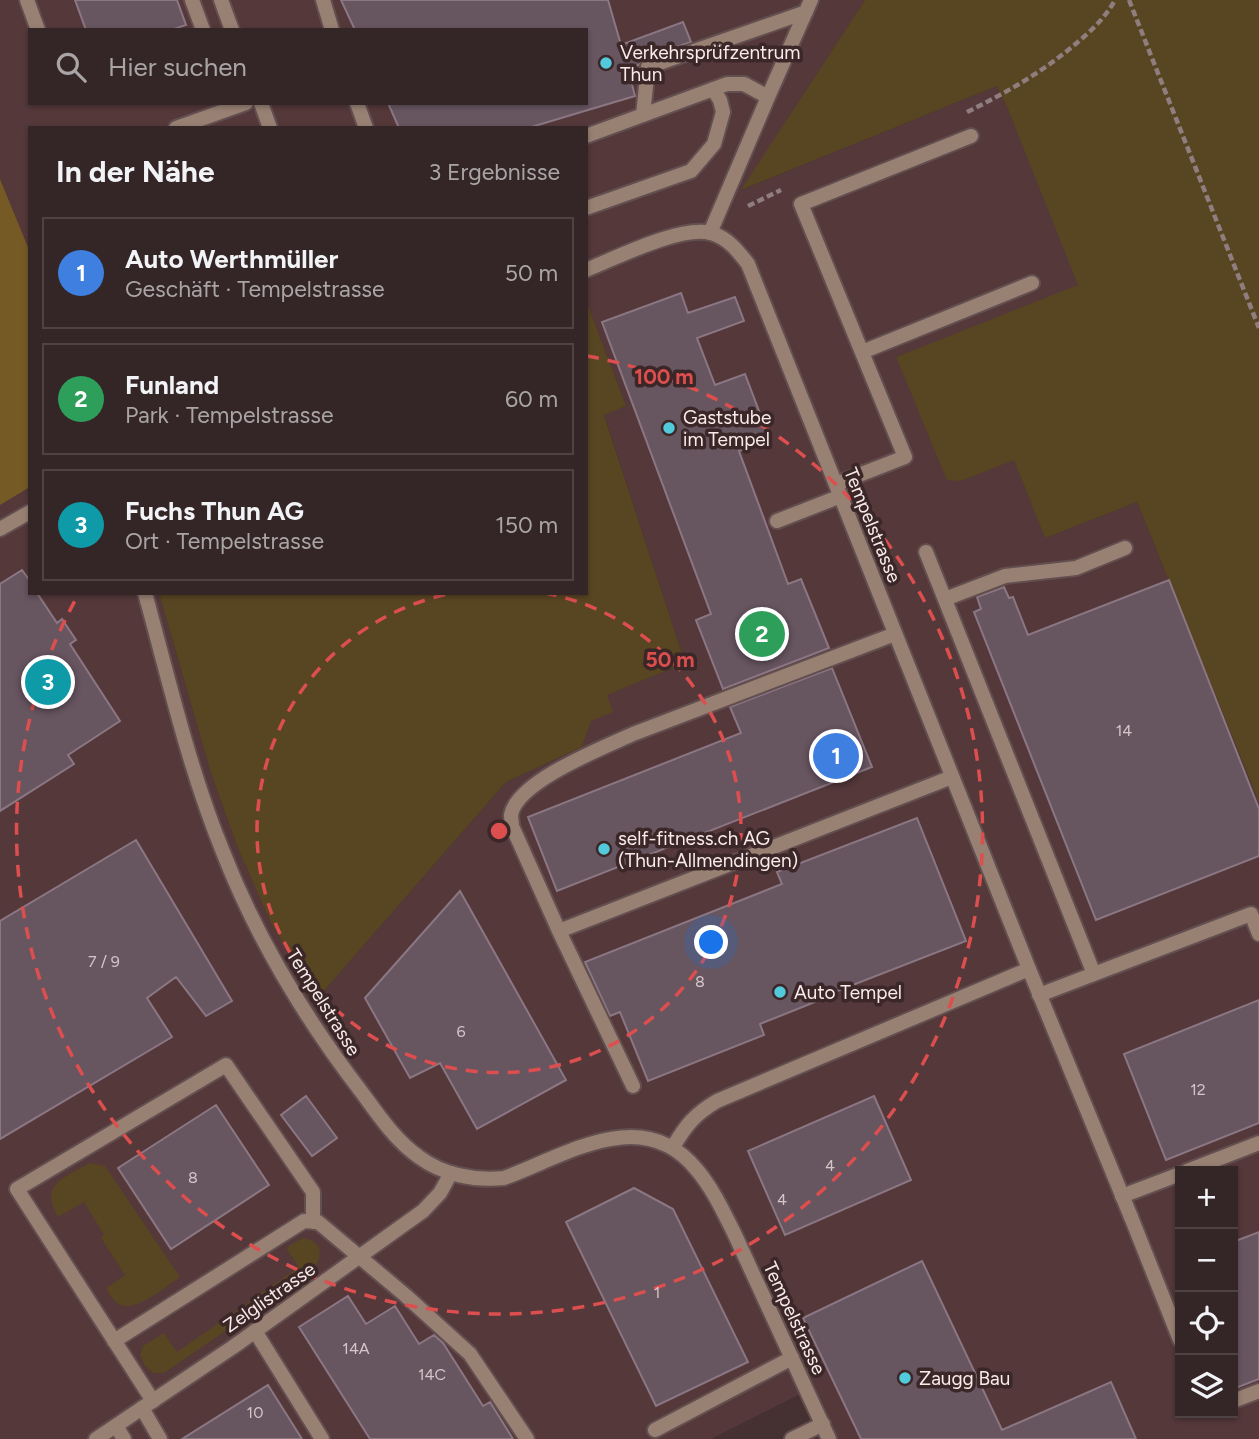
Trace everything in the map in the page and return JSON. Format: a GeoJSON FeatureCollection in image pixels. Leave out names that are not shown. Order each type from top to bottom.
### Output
{"type":"FeatureCollection","features":[{"type":"Feature","properties":{"kind":"street"},"geometry":{"type":"LineString","coordinates":[[27,0],[37,28]]}},
{"type":"Feature","properties":{"kind":"street"},"geometry":{"type":"LineString","coordinates":[[192,0],[202,28]]}},
{"type":"Feature","properties":{"kind":"street"},"geometry":{"type":"LineString","coordinates":[[221,0],[231,28]]}},
{"type":"Feature","properties":{"kind":"street"},"geometry":{"type":"LineString","coordinates":[[323,0],[331,28]]}},
{"type":"Feature","properties":{"kind":"street"},"geometry":{"type":"LineString","coordinates":[[588,269],[664,239],[688,233],[710,233],[809,6]]}},
{"type":"Feature","properties":{"kind":"street"},"geometry":{"type":"LineString","coordinates":[[643,115],[648,67],[809,6]]}},
{"type":"Feature","properties":{"kind":"street"},"geometry":{"type":"LineString","coordinates":[[588,135],[727,84],[744,84],[768,97]]}},
{"type":"Feature","properties":{"kind":"street"},"geometry":{"type":"LineString","coordinates":[[588,207],[691,171],[714,144],[723,112],[713,89]]}},
{"type":"Feature","properties":{"kind":"street"},"geometry":{"type":"LineString","coordinates":[[182,126],[240,105]]}},
{"type":"Feature","properties":{"kind":"street"},"geometry":{"type":"LineString","coordinates":[[262,105],[269,126]]}},
{"type":"Feature","properties":{"kind":"street"},"geometry":{"type":"LineString","coordinates":[[358,105],[365,126]]}},
{"type":"Feature","properties":{"kind":"street"},"geometry":{"type":"LineString","coordinates":[[777,521],[905,457],[801,204],[971,136]]}},
{"type":"Feature","properties":{"kind":"street","name":"Tempelstrasse"},"geometry":{"type":"LineString","coordinates":[[710,233],[733,244],[748,264],[1039,995],[1175,1327]]}},
{"type":"Feature","properties":{"kind":"street"},"geometry":{"type":"LineString","coordinates":[[862,352],[1032,282]]}},
{"type":"Feature","properties":{"kind":"street"},"geometry":{"type":"LineString","coordinates":[[0,529],[28,513]]}},
{"type":"Feature","properties":{"kind":"street"},"geometry":{"type":"LineString","coordinates":[[945,600],[1005,576],[1076,568],[1125,548]]}},
{"type":"Feature","properties":{"kind":"street"},"geometry":{"type":"LineString","coordinates":[[926,552],[1094,974]]}},
{"type":"Feature","properties":{"kind":"street","name":"Tempelstrasse"},"geometry":{"type":"LineString","coordinates":[[146,595],[208,814],[239,891],[276,964],[322,1038],[392,1131],[421,1159],[452,1173],[480,1179],[504,1178],[593,1143],[622,1136],[655,1139],[673,1147],[698,1170],[720,1206],[829,1439]]}},
{"type":"Feature","properties":{"kind":"street"},"geometry":{"type":"LineString","coordinates":[[634,1086],[512,826],[511,814],[516,804],[526,792],[566,764],[633,734],[895,634]]}},
{"type":"Feature","properties":{"kind":"street"},"geometry":{"type":"LineString","coordinates":[[559,931],[952,777]]}},
{"type":"Feature","properties":{"kind":"street"},"geometry":{"type":"LineString","coordinates":[[1039,995],[1251,914],[1259,934]]}},
{"type":"Feature","properties":{"kind":"street"},"geometry":{"type":"LineString","coordinates":[[673,1147],[686,1125],[700,1111],[717,1101],[1029,969]]}},
{"type":"Feature","properties":{"kind":"street"},"geometry":{"type":"LineString","coordinates":[[160,1439],[148,1404],[114,1341],[17,1189],[226,1065],[313,1192],[313,1222]]}},
{"type":"Feature","properties":{"kind":"street"},"geometry":{"type":"LineString","coordinates":[[1200,1166],[1259,1143]]}},
{"type":"Feature","properties":{"kind":"street","name":"Zelglistrasse"},"geometry":{"type":"LineString","coordinates":[[96,1439],[255,1331],[423,1211],[440,1193],[452,1173]]}},
{"type":"Feature","properties":{"kind":"street"},"geometry":{"type":"LineString","coordinates":[[1122,1196],[1175,1176]]}},
{"type":"Feature","properties":{"kind":"street"},"geometry":{"type":"LineString","coordinates":[[114,1341],[304,1221],[318,1222],[470,1354],[527,1439]]}},
{"type":"Feature","properties":{"kind":"street"},"geometry":{"type":"LineString","coordinates":[[255,1331],[322,1439]]}},
{"type":"Feature","properties":{"kind":"street"},"geometry":{"type":"LineString","coordinates":[[655,1430],[792,1358]]}},
{"type":"Feature","properties":{"kind":"street"},"geometry":{"type":"LineString","coordinates":[[1238,1399],[1259,1391]]}},
{"type":"Feature","properties":{"kind":"street"},"geometry":{"type":"LineString","coordinates":[[792,1439],[822,1424]]}},
{"type":"Feature","properties":{"kind":"street"},"geometry":{"type":"LineString","coordinates":[[116,1426],[124,1439]]}},
{"type":"Feature","properties":{"kind":"path"},"geometry":{"type":"LineString","coordinates":[[961,114],[1019,85],[1069,51],[1101,20],[1115,0]]}},
{"type":"Feature","properties":{"kind":"path"},"geometry":{"type":"LineString","coordinates":[[1129,0],[1259,328]]}},
{"type":"Feature","properties":{"kind":"path"},"geometry":{"type":"LineString","coordinates":[[710,233],[755,201],[790,187]]}},
{"type":"Feature","properties":{"kind":"shaded area"},"geometry":{"type":"Polygon","coordinates":[[[0,0],[865,0],[742,190],[997,86],[1079,285],[897,357],[961,481],[1014,459],[1045,538],[1137,502],[1259,802],[1259,1439],[829,1439],[806,1391],[711,1439],[0,1439],[0,505],[28,488],[28,595],[160,595],[210,770],[237,846],[270,921],[316,1000],[506,782],[582,747],[591,721],[606,695],[685,663],[604,414],[626,406],[588,305],[588,126],[28,126],[28,247],[0,179],[0,0]]]}},
{"type":"Feature","properties":{"kind":"shaded area"},"geometry":{"type":"Polygon","coordinates":[[[865,0],[1259,0],[1259,802],[1137,502],[1045,538],[1014,460],[961,481],[947,480],[896,357],[1078,285],[997,86],[741,190],[865,0]]]}},
{"type":"Feature","properties":{"kind":"shaded area"},"geometry":{"type":"Polygon","coordinates":[[[0,179],[28,247],[28,488],[0,505],[0,179]]]}},
{"type":"Feature","properties":{"kind":"shaded area"},"geometry":{"type":"Polygon","coordinates":[[[588,305],[626,406],[604,415],[685,663],[607,695],[613,712],[591,721],[582,747],[506,782],[316,1000],[270,921],[237,846],[210,770],[160,595],[588,595],[588,305]]]}},
{"type":"Feature","properties":{"kind":"shaded area"},"geometry":{"type":"Polygon","coordinates":[[[89,1163],[105,1166],[180,1277],[158,1293],[131,1306],[123,1306],[115,1301],[106,1288],[125,1275],[101,1238],[104,1235],[84,1202],[58,1217],[53,1206],[51,1196],[57,1183],[89,1163]]]}},
{"type":"Feature","properties":{"kind":"shaded area"},"geometry":{"type":"Polygon","coordinates":[[[302,1238],[315,1242],[320,1250],[313,1271],[164,1373],[153,1373],[144,1364],[140,1354],[143,1346],[164,1333],[177,1352],[299,1267],[286,1248],[302,1238]]]}},
{"type":"Feature","properties":{"kind":"building"},"geometry":{"type":"Polygon","coordinates":[[[75,0],[177,0],[186,25],[177,28],[85,28],[75,0]]]}},
{"type":"Feature","properties":{"kind":"building","name":"Verkehrsprüfzentrum Thun"},"geometry":{"type":"Polygon","coordinates":[[[341,0],[608,0],[621,45],[683,22],[691,42],[645,58],[639,65],[628,69],[635,96],[535,126],[398,126],[389,105],[588,105],[588,28],[354,28],[341,0]]]}},
{"type":"Feature","properties":{"kind":"building"},"geometry":{"type":"Polygon","coordinates":[[[681,293],[688,313],[735,297],[744,321],[697,338],[715,385],[745,374],[770,440],[739,451],[788,584],[801,579],[829,648],[723,689],[696,620],[711,614],[602,322],[681,293]]]}},
{"type":"Feature","properties":{"kind":"building"},"geometry":{"type":"Polygon","coordinates":[[[22,570],[28,578],[28,595],[38,595],[57,623],[62,619],[76,640],[70,644],[120,721],[68,755],[74,764],[0,811],[0,584],[22,570]]]}},
{"type":"Feature","properties":{"kind":"building"},"geometry":{"type":"Polygon","coordinates":[[[1169,580],[1259,809],[1259,856],[1096,920],[974,612],[981,609],[977,597],[1004,587],[1009,598],[1013,597],[1028,635],[1169,580]]]}},
{"type":"Feature","properties":{"kind":"building"},"geometry":{"type":"Polygon","coordinates":[[[832,668],[872,767],[557,891],[528,817],[741,733],[730,707],[832,668]]]}},
{"type":"Feature","properties":{"kind":"building"},"geometry":{"type":"Polygon","coordinates":[[[917,818],[966,941],[814,1000],[815,1002],[760,1024],[764,1035],[648,1081],[620,1012],[610,1016],[585,962],[782,884],[777,872],[917,818]]]}},
{"type":"Feature","properties":{"kind":"building"},"geometry":{"type":"Polygon","coordinates":[[[136,840],[232,1001],[206,1016],[176,977],[147,998],[172,1037],[0,1139],[0,921],[136,840]]]}},
{"type":"Feature","properties":{"kind":"building"},"geometry":{"type":"Polygon","coordinates":[[[460,891],[566,1080],[477,1129],[440,1063],[410,1078],[365,998],[460,891]]]}},
{"type":"Feature","properties":{"kind":"building"},"geometry":{"type":"Polygon","coordinates":[[[1259,1000],[1259,1123],[1166,1160],[1124,1054],[1259,1000]]]}},
{"type":"Feature","properties":{"kind":"building"},"geometry":{"type":"Polygon","coordinates":[[[306,1096],[337,1138],[312,1156],[281,1115],[306,1096]]]}},
{"type":"Feature","properties":{"kind":"building"},"geometry":{"type":"Polygon","coordinates":[[[874,1096],[911,1180],[785,1235],[748,1151],[874,1096]]]}},
{"type":"Feature","properties":{"kind":"building"},"geometry":{"type":"Polygon","coordinates":[[[216,1105],[269,1185],[171,1249],[118,1168],[216,1105]]]}},
{"type":"Feature","properties":{"kind":"building"},"geometry":{"type":"Polygon","coordinates":[[[634,1188],[673,1209],[748,1362],[656,1406],[566,1222],[634,1188]]]}},
{"type":"Feature","properties":{"kind":"building"},"geometry":{"type":"Polygon","coordinates":[[[1259,1232],[1259,1379],[1238,1387],[1238,1292],[1238,1240],[1259,1232]]]}},
{"type":"Feature","properties":{"kind":"building","name":"Zaugg Bau"},"geometry":{"type":"Polygon","coordinates":[[[922,1261],[1002,1430],[1111,1382],[1136,1439],[861,1439],[803,1318],[922,1261]]]}},
{"type":"Feature","properties":{"kind":"building"},"geometry":{"type":"Polygon","coordinates":[[[348,1296],[366,1324],[395,1306],[419,1344],[434,1335],[443,1343],[483,1406],[490,1402],[513,1439],[370,1439],[299,1327],[348,1296]]]}},
{"type":"Feature","properties":{"kind":"building"},"geometry":{"type":"Polygon","coordinates":[[[268,1385],[302,1439],[182,1439],[268,1385]]]}},
{"type":"Feature","properties":{"kind":"place","name":"Verkehrsprüfzentrum Thun"},"geometry":{"type":"Point","coordinates":[606,63]}},
{"type":"Feature","properties":{"kind":"place","name":"Gaststube im Tempel"},"geometry":{"type":"Point","coordinates":[669,428]}},
{"type":"Feature","properties":{"kind":"place","name":"Funland"},"geometry":{"type":"Point","coordinates":[762,634]}},
{"type":"Feature","properties":{"kind":"place","name":"Fuchs Thun AG"},"geometry":{"type":"Point","coordinates":[48,682]}},
{"type":"Feature","properties":{"kind":"place","name":"Auto Werthmüller"},"geometry":{"type":"Point","coordinates":[836,756]}},
{"type":"Feature","properties":{"kind":"place","name":"self-fitness.ch AG (Thun-Allmendingen)"},"geometry":{"type":"Point","coordinates":[604,849]}},
{"type":"Feature","properties":{"kind":"place","name":"Auto Tempel"},"geometry":{"type":"Point","coordinates":[780,992]}},
{"type":"Feature","properties":{"kind":"place","name":"Zaugg Bau"},"geometry":{"type":"Point","coordinates":[905,1378]}}]}
